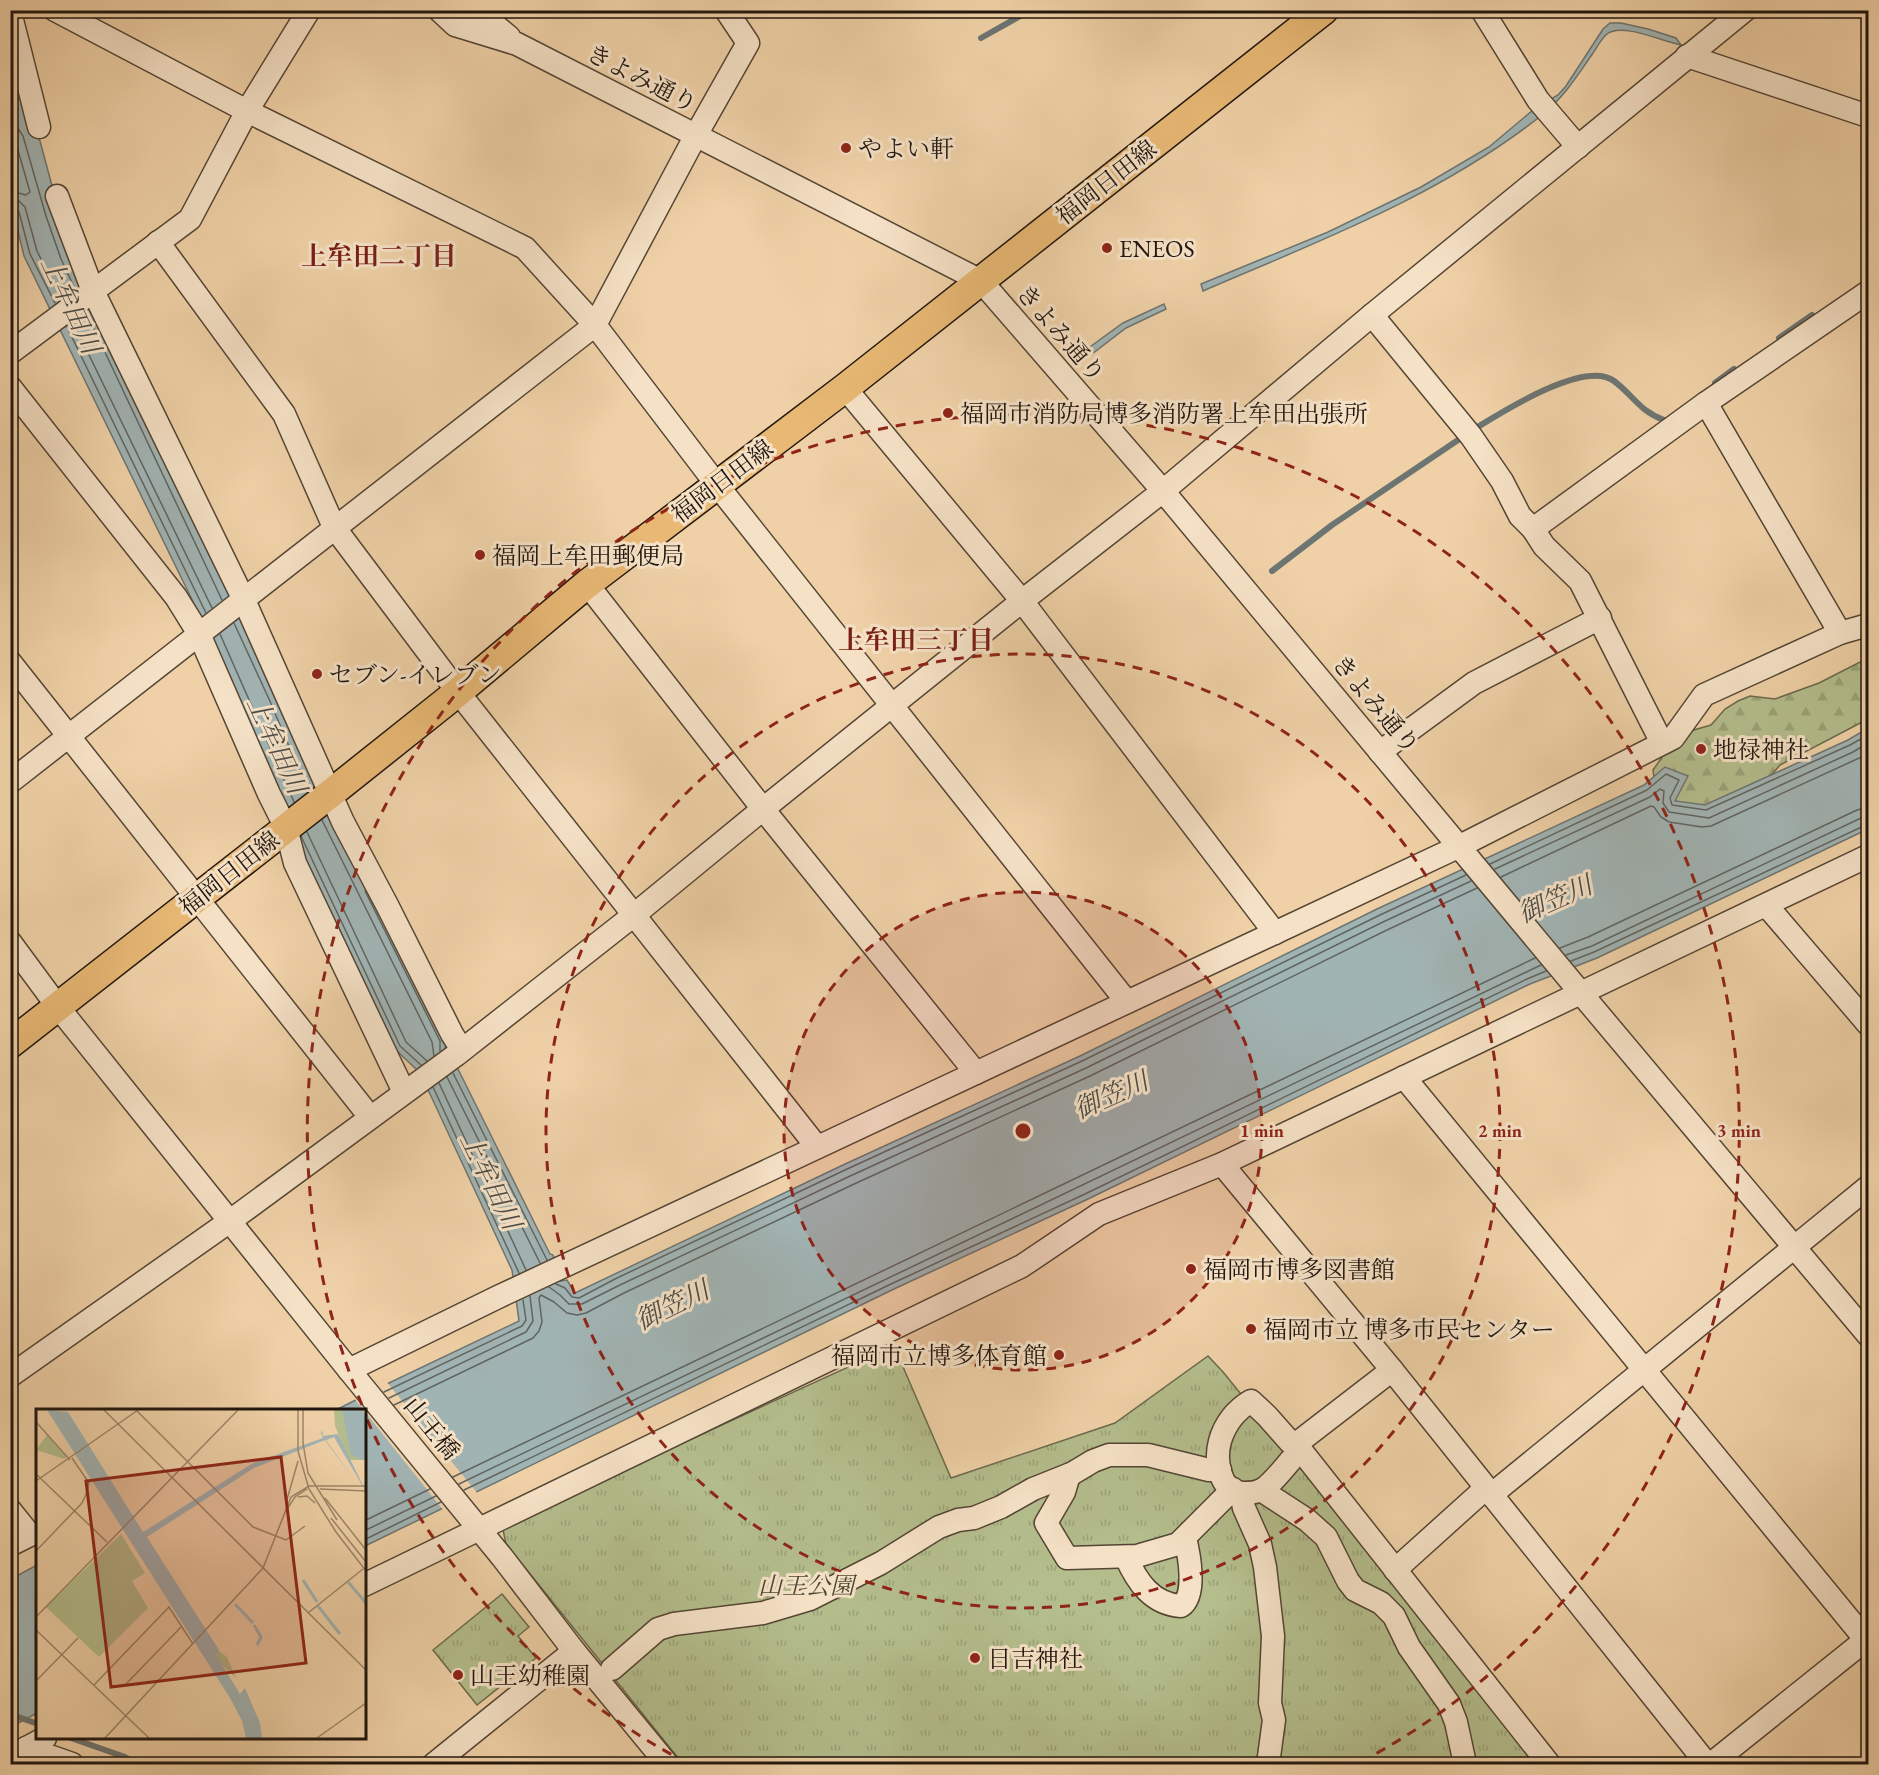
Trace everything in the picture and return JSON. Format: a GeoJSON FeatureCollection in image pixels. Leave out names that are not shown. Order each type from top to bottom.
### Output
{"type":"FeatureCollection","features":[{"type":"Feature","properties":{"kind":"main road","name":"福岡日田線"},"geometry":{"type":"LineString","coordinates":[[10,1044],[458,692],[587,584],[845,388],[1324,10]]}},
{"type":"Feature","properties":{"kind":"street"},"geometry":{"type":"LineString","coordinates":[[55,10],[247,111],[525,248],[595,325],[717,485],[1127,1002]]}},
{"type":"Feature","properties":{"kind":"street"},"geometry":{"type":"LineString","coordinates":[[10,353],[190,219],[247,111],[309,10]]}},
{"type":"Feature","properties":{"kind":"street","name":"きよみ通り"},"geometry":{"type":"LineString","coordinates":[[426,10],[517,44],[981,281],[1163,491],[1580,992]]}},
{"type":"Feature","properties":{"kind":"street","name":"きよみ通り"},"geometry":{"type":"LineString","coordinates":[[477,10],[517,44]]}},
{"type":"Feature","properties":{"kind":"street"},"geometry":{"type":"LineString","coordinates":[[10,782],[595,325],[696,135],[748,44],[726,10]]}},
{"type":"Feature","properties":{"kind":"street"},"geometry":{"type":"LineString","coordinates":[[1482,10],[1538,100],[1578,147]]}},
{"type":"Feature","properties":{"kind":"street"},"geometry":{"type":"LineString","coordinates":[[10,1376],[230,1221],[459,1052],[634,915],[762,809],[1163,491],[1372,315],[1745,10]]}},
{"type":"Feature","properties":{"kind":"street"},"geometry":{"type":"LineString","coordinates":[[10,12],[39,127]]}},
{"type":"Feature","properties":{"kind":"street"},"geometry":{"type":"LineString","coordinates":[[1687,56],[1869,116]]}},
{"type":"Feature","properties":{"kind":"street"},"geometry":{"type":"LineString","coordinates":[[57,196],[90,293],[241,600],[328,795],[387,905],[459,1052]]}},
{"type":"Feature","properties":{"kind":"street"},"geometry":{"type":"LineString","coordinates":[[158,243],[284,414],[334,527],[458,692],[817,1147]]}},
{"type":"Feature","properties":{"kind":"street"},"geometry":{"type":"LineString","coordinates":[[1533,529],[1706,403],[1869,292]]}},
{"type":"Feature","properties":{"kind":"street"},"geometry":{"type":"LineString","coordinates":[[1372,315],[1471,436],[1502,481],[1520,516],[1533,529],[1544,546],[1580,581],[1662,743]]}},
{"type":"Feature","properties":{"kind":"street"},"geometry":{"type":"LineString","coordinates":[[10,387],[176,597],[205,629],[269,794],[291,824],[295,863],[411,1087]]}},
{"type":"Feature","properties":{"kind":"street"},"geometry":{"type":"LineString","coordinates":[[845,388],[1022,601],[1275,933]]}},
{"type":"Feature","properties":{"kind":"street"},"geometry":{"type":"LineString","coordinates":[[1706,403],[1840,633]]}},
{"type":"Feature","properties":{"kind":"street"},"geometry":{"type":"LineString","coordinates":[[587,584],[762,809],[976,1073]]}},
{"type":"Feature","properties":{"kind":"street"},"geometry":{"type":"LineString","coordinates":[[1380,752],[1473,683],[1600,618]]}},
{"type":"Feature","properties":{"kind":"street"},"geometry":{"type":"LineString","coordinates":[[352,1374],[498,1297],[1460,846],[1673,738],[1704,695],[1840,633],[1869,625]]}},
{"type":"Feature","properties":{"kind":"street"},"geometry":{"type":"LineString","coordinates":[[10,662],[370,1117]]}},
{"type":"Feature","properties":{"kind":"street"},"geometry":{"type":"LineString","coordinates":[[366,1584],[473,1521],[1022,1266],[1099,1214],[1222,1164],[1869,856]]}},
{"type":"Feature","properties":{"kind":"street"},"geometry":{"type":"LineString","coordinates":[[1767,906],[1869,1024]]}},
{"type":"Feature","properties":{"kind":"street","name":"山王橋"},"geometry":{"type":"LineString","coordinates":[[10,942],[58,1006],[352,1374],[667,1764]]}},
{"type":"Feature","properties":{"kind":"street"},"geometry":{"type":"LineString","coordinates":[[1580,992],[1869,1335]]}},
{"type":"Feature","properties":{"kind":"street"},"geometry":{"type":"LineString","coordinates":[[1222,1164],[1392,1370],[1709,1764],[1867,1639],[1644,1372],[1404,1077]]}},
{"type":"Feature","properties":{"kind":"street"},"geometry":{"type":"LineString","coordinates":[[1395,1570],[1489,1492],[1644,1372],[1869,1187]]}},
{"type":"Feature","properties":{"kind":"street"},"geometry":{"type":"LineString","coordinates":[[1069,1475],[1064,1492],[1046,1523],[1067,1558],[1137,1556],[1178,1544],[1392,1370]]}},
{"type":"Feature","properties":{"kind":"street"},"geometry":{"type":"LineString","coordinates":[[1465,1764],[1456,1722],[1449,1704],[1408,1647],[1394,1616],[1381,1602],[1355,1590],[1348,1581],[1326,1537],[1306,1520],[1224,1483],[1218,1465],[1220,1441],[1229,1421],[1240,1408],[1251,1401],[1267,1416],[1395,1570],[1549,1764]]}},
{"type":"Feature","properties":{"kind":"street"},"geometry":{"type":"LineString","coordinates":[[612,1669],[658,1629],[674,1624],[763,1613],[810,1599],[881,1563],[939,1527],[958,1520],[974,1518],[1001,1507],[1033,1489],[1069,1475],[1109,1455],[1148,1455],[1209,1470],[1220,1470]]}},
{"type":"Feature","properties":{"kind":"street"},"geometry":{"type":"LineString","coordinates":[[1245,1491],[1244,1508],[1260,1544],[1269,1598],[1272,1636],[1270,1703],[1274,1720],[1268,1764]]}},
{"type":"Feature","properties":{"kind":"street"},"geometry":{"type":"LineString","coordinates":[[10,1510],[30,1535],[10,1545]]}},
{"type":"Feature","properties":{"kind":"street"},"geometry":{"type":"LineString","coordinates":[[1126,1557],[1149,1594],[1164,1603],[1181,1606],[1188,1598],[1189,1590],[1189,1554],[1185,1538]]}},
{"type":"Feature","properties":{"kind":"street"},"geometry":{"type":"LineString","coordinates":[[434,1764],[574,1651]]}},
{"type":"Feature","properties":{"kind":"street"},"geometry":{"type":"LineString","coordinates":[[27,1747],[72,1764]]}},
{"type":"Feature","properties":{"kind":"green space"},"geometry":{"type":"Polygon","coordinates":[[[1868,658],[1868,719],[1780,765],[1755,794],[1709,816],[1656,792],[1653,770],[1665,753],[1687,732],[1711,725],[1725,709],[1750,696],[1775,699],[1819,683],[1868,658]]]}},
{"type":"Feature","properties":{"kind":"green space","name":"山王公園"},"geometry":{"type":"Polygon","coordinates":[[[894,1346],[951,1478],[1115,1423],[1208,1356],[1542,1764],[683,1764],[506,1544],[503,1530],[512,1521],[894,1346]]]}},
{"type":"Feature","properties":{"kind":"green space"},"geometry":{"type":"Polygon","coordinates":[[[502,1594],[529,1627],[518,1636],[536,1658],[477,1705],[433,1650],[502,1594]]]}},
{"type":"Feature","properties":{"kind":"water"},"geometry":{"type":"Polygon","coordinates":[[[1610,23],[1648,29],[1676,38],[1681,45],[1632,31],[1622,30],[1607,34],[1568,88],[1549,109],[1503,144],[1463,170],[1378,214],[1203,291],[1201,284],[1328,232],[1421,187],[1489,147],[1533,110],[1558,95],[1603,29],[1610,23]]]}},
{"type":"Feature","properties":{"kind":"water"},"geometry":{"type":"Polygon","coordinates":[[[10,29],[59,212],[447,1042],[445,1048],[458,1069],[550,1254],[553,1255],[556,1265],[554,1266],[561,1281],[567,1280],[575,1293],[843,1165],[1080,1056],[1377,909],[1644,785],[1665,767],[1688,776],[1675,801],[1705,805],[1848,740],[1868,728],[1868,829],[1597,958],[1530,984],[366,1546],[366,1409],[338,1409],[519,1321],[512,1270],[430,1094],[417,1070],[396,1050],[275,794],[200,616],[24,256],[11,203],[10,29]]]}},
{"type":"Feature","properties":{"kind":"water"},"geometry":{"type":"Polygon","coordinates":[[[1164,304],[1166,309],[1126,328],[1092,354],[1087,349],[1123,323],[1164,304]]]}},
{"type":"Feature","properties":{"kind":"water"},"geometry":{"type":"Polygon","coordinates":[[[36,1566],[36,1714],[11,1727],[11,1579],[36,1566]]]}},
{"type":"Feature","properties":{"kind":"pier"},"geometry":{"type":"Polygon","coordinates":[[[386,1381],[478,1494],[444,1511],[366,1413],[366,1409],[363,1409],[354,1398],[386,1381]]]}},
{"type":"Feature","properties":{"kind":"waterway"},"geometry":{"type":"LineString","coordinates":[[981,38],[1031,10]]}},
{"type":"Feature","properties":{"kind":"waterway"},"geometry":{"type":"LineString","coordinates":[[1779,338],[1812,315]]}},
{"type":"Feature","properties":{"kind":"waterway"},"geometry":{"type":"LineString","coordinates":[[1715,383],[1734,369]]}},
{"type":"Feature","properties":{"kind":"waterway"},"geometry":{"type":"LineString","coordinates":[[1476,428],[1544,390],[1584,377],[1601,376],[1614,381],[1648,412],[1664,420]]}},
{"type":"Feature","properties":{"kind":"waterway"},"geometry":{"type":"LineString","coordinates":[[1272,571],[1332,525],[1461,438]]}},
{"type":"Feature","properties":{"kind":"waterway"},"geometry":{"type":"LineString","coordinates":[[10,1714],[36,1723]]}},
{"type":"Feature","properties":{"kind":"waterway"},"geometry":{"type":"LineString","coordinates":[[74,1739],[125,1757],[137,1764]]}},
{"type":"Feature","properties":{"kind":"place","name":"やよい軒"},"geometry":{"type":"Point","coordinates":[846,148]}},
{"type":"Feature","properties":{"kind":"place","name":"ENEOS"},"geometry":{"type":"Point","coordinates":[1107,248]}},
{"type":"Feature","properties":{"kind":"place","name":"福岡市消防局博多消防署上牟田出張所"},"geometry":{"type":"Point","coordinates":[948,413]}},
{"type":"Feature","properties":{"kind":"place","name":"福岡上牟田郵便局"},"geometry":{"type":"Point","coordinates":[480,555]}},
{"type":"Feature","properties":{"kind":"place","name":"セブン-イレブン"},"geometry":{"type":"Point","coordinates":[317,674]}},
{"type":"Feature","properties":{"kind":"place","name":"地禄神社"},"geometry":{"type":"Point","coordinates":[1701,749]}},
{"type":"Feature","properties":{"kind":"place","name":"福岡市博多図書館"},"geometry":{"type":"Point","coordinates":[1191,1269]}},
{"type":"Feature","properties":{"kind":"place","name":"福岡市立 博多市民センター"},"geometry":{"type":"Point","coordinates":[1251,1329]}},
{"type":"Feature","properties":{"kind":"place","name":"福岡市立博多体育館"},"geometry":{"type":"Point","coordinates":[1059,1355]}},
{"type":"Feature","properties":{"kind":"place","name":"日吉神社"},"geometry":{"type":"Point","coordinates":[975,1658]}},
{"type":"Feature","properties":{"kind":"place","name":"山王幼稚園"},"geometry":{"type":"Point","coordinates":[458,1675]}},
{"type":"Feature","properties":{"kind":"district","name":"上牟田二丁目"},"geometry":{"type":"Point","coordinates":[379,256]}},
{"type":"Feature","properties":{"kind":"district","name":"上牟田三丁目"},"geometry":{"type":"Point","coordinates":[916,640]}},
{"type":"Feature","properties":{"kind":"water label","name":"上牟田川"},"geometry":{"type":"Point","coordinates":[71,305]}},
{"type":"Feature","properties":{"kind":"water label","name":"上牟田川"},"geometry":{"type":"Point","coordinates":[277,745]}},
{"type":"Feature","properties":{"kind":"water label","name":"御笠川"},"geometry":{"type":"Point","coordinates":[1555,899]}},
{"type":"Feature","properties":{"kind":"water label","name":"御笠川"},"geometry":{"type":"Point","coordinates":[1111,1095]}},
{"type":"Feature","properties":{"kind":"water label","name":"上牟田川"},"geometry":{"type":"Point","coordinates":[491,1181]}},
{"type":"Feature","properties":{"kind":"water label","name":"御笠川"},"geometry":{"type":"Point","coordinates":[672,1305]}}]}
